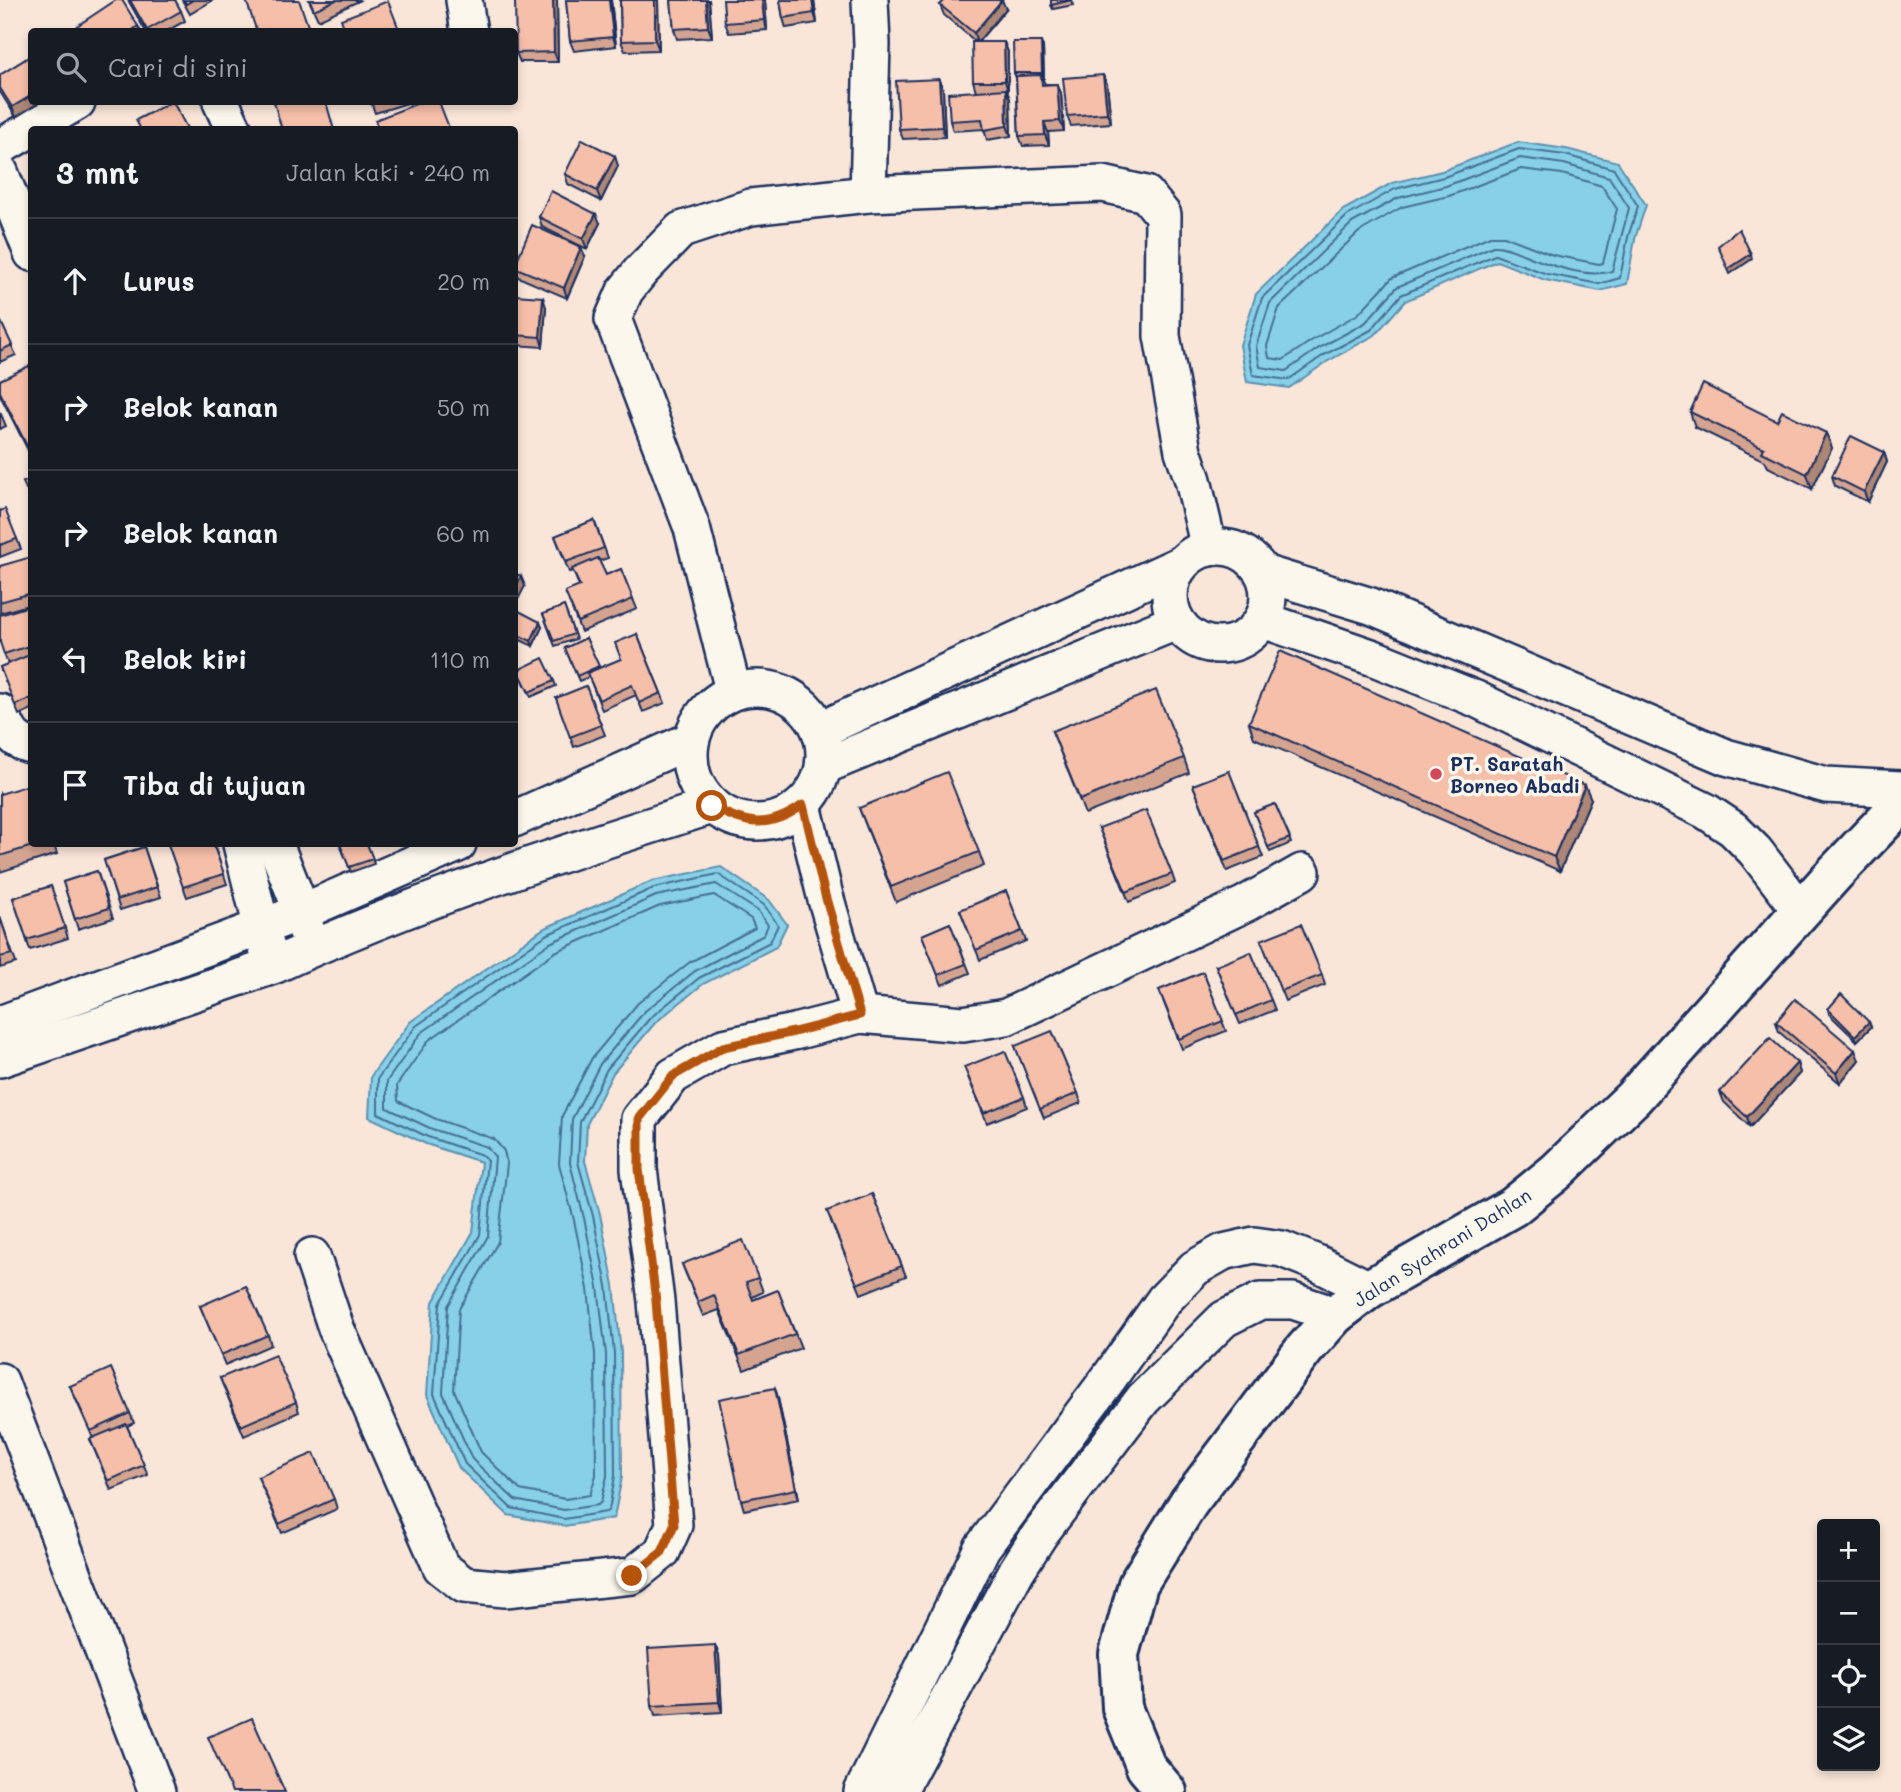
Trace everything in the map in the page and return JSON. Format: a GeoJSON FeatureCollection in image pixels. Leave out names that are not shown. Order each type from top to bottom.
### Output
{"type":"FeatureCollection","features":[{"type":"Feature","properties":{"kind":"street"},"geometry":{"type":"LineString","coordinates":[[464,0],[468,28]]}},
{"type":"Feature","properties":{"kind":"street"},"geometry":{"type":"LineString","coordinates":[[868,194],[872,44],[870,0]]}},
{"type":"Feature","properties":{"kind":"street"},"geometry":{"type":"LineString","coordinates":[[36,126],[72,105]]}},
{"type":"Feature","properties":{"kind":"street"},"geometry":{"type":"LineString","coordinates":[[222,105],[232,126]]}},
{"type":"Feature","properties":{"kind":"street"},"geometry":{"type":"LineString","coordinates":[[0,147],[28,131]]}},
{"type":"Feature","properties":{"kind":"street"},"geometry":{"type":"LineString","coordinates":[[0,172],[28,243]]}},
{"type":"Feature","properties":{"kind":"street"},"geometry":{"type":"LineString","coordinates":[[733,690],[692,528],[613,319],[625,291],[640,271],[681,230],[751,207],[868,194],[1103,184],[1146,194],[1163,215],[1162,336],[1183,451],[1193,481],[1195,556],[1172,578],[1169,595],[1176,622],[1192,637],[1207,644],[1223,646],[1239,642],[1252,633],[1262,620],[1268,596],[1263,573]]}},
{"type":"Feature","properties":{"kind":"street"},"geometry":{"type":"LineString","coordinates":[[820,730],[1195,556],[1231,548],[1244,553],[1263,573],[1371,606],[1726,757],[1826,785],[1901,789]]}},
{"type":"Feature","properties":{"kind":"street"},"geometry":{"type":"LineString","coordinates":[[1262,620],[1374,658],[1476,699],[1706,811],[1733,829],[1755,851],[1801,911]]}},
{"type":"Feature","properties":{"kind":"street"},"geometry":{"type":"LineString","coordinates":[[824,766],[1176,622]]}},
{"type":"Feature","properties":{"kind":"street"},"geometry":{"type":"LineString","coordinates":[[768,687],[800,702],[820,730],[824,766],[819,784],[803,805],[787,816],[761,823],[735,820],[712,806],[692,777],[690,741],[705,710],[733,690],[768,687]]}},
{"type":"Feature","properties":{"kind":"street"},"geometry":{"type":"LineString","coordinates":[[0,712],[11,734],[20,743],[28,744]]}},
{"type":"Feature","properties":{"kind":"street"},"geometry":{"type":"LineString","coordinates":[[518,817],[690,741]]}},
{"type":"Feature","properties":{"kind":"street"},"geometry":{"type":"LineString","coordinates":[[1706,811],[1726,757]]}},
{"type":"Feature","properties":{"kind":"street","name":"Jalan Syahrani Dahlan"},"geometry":{"type":"LineString","coordinates":[[1167,1792],[1146,1767],[1122,1708],[1119,1654],[1138,1584],[1189,1502],[1304,1350],[1335,1315],[1369,1289],[1513,1207],[1556,1172],[1633,1098],[1901,804]]}},
{"type":"Feature","properties":{"kind":"street"},"geometry":{"type":"LineString","coordinates":[[803,805],[825,895],[860,1015]]}},
{"type":"Feature","properties":{"kind":"street"},"geometry":{"type":"LineString","coordinates":[[0,1059],[273,966],[311,948],[541,860],[712,806]]}},
{"type":"Feature","properties":{"kind":"street"},"geometry":{"type":"LineString","coordinates":[[242,847],[260,928],[273,966]]}},
{"type":"Feature","properties":{"kind":"street"},"geometry":{"type":"LineString","coordinates":[[276,847],[302,912],[311,948]]}},
{"type":"Feature","properties":{"kind":"street"},"geometry":{"type":"LineString","coordinates":[[0,1024],[302,912],[451,847]]}},
{"type":"Feature","properties":{"kind":"street"},"geometry":{"type":"LineString","coordinates":[[312,1255],[336,1328],[441,1567],[464,1585],[505,1589],[632,1576],[662,1552],[674,1525],[656,1301],[639,1169],[639,1119],[673,1076],[723,1047],[860,1015],[963,1024],[1006,1017],[1245,904],[1302,872]]}},
{"type":"Feature","properties":{"kind":"street"},"geometry":{"type":"LineString","coordinates":[[862,1792],[982,1548],[1164,1300],[1195,1268],[1223,1252],[1254,1245],[1282,1249],[1369,1289]]}},
{"type":"Feature","properties":{"kind":"street"},"geometry":{"type":"LineString","coordinates":[[898,1792],[1017,1570],[1040,1534],[1143,1399],[1224,1319],[1260,1301],[1293,1301],[1335,1315]]}},
{"type":"Feature","properties":{"kind":"street"},"geometry":{"type":"LineString","coordinates":[[1139,1337],[1176,1366]]}},
{"type":"Feature","properties":{"kind":"street"},"geometry":{"type":"LineString","coordinates":[[0,1381],[157,1792]]}},
{"type":"Feature","properties":{"kind":"water"},"geometry":{"type":"Polygon","coordinates":[[[1518,142],[1566,149],[1618,162],[1646,205],[1635,239],[1627,284],[1600,291],[1545,280],[1497,261],[1405,301],[1375,335],[1328,361],[1289,388],[1247,382],[1240,345],[1256,294],[1343,210],[1392,183],[1442,171],[1518,142]]]}},
{"type":"Feature","properties":{"kind":"water"},"geometry":{"type":"Polygon","coordinates":[[[721,867],[769,900],[787,924],[776,947],[703,984],[655,1023],[613,1073],[587,1124],[585,1161],[600,1214],[614,1285],[621,1353],[622,1477],[614,1518],[564,1526],[508,1515],[459,1468],[427,1395],[433,1302],[473,1232],[481,1162],[426,1144],[369,1117],[371,1076],[410,1022],[543,929],[652,881],[721,867]]]}},
{"type":"Feature","properties":{"kind":"building"},"geometry":{"type":"Polygon","coordinates":[[[116,0],[122,0],[138,26],[135,28],[74,28],[116,0]]]}},
{"type":"Feature","properties":{"kind":"building"},"geometry":{"type":"Polygon","coordinates":[[[130,0],[175,0],[181,11],[146,28],[130,0]]]}},
{"type":"Feature","properties":{"kind":"building"},"geometry":{"type":"Polygon","coordinates":[[[246,0],[299,0],[309,28],[256,28],[246,0]]]}},
{"type":"Feature","properties":{"kind":"building"},"geometry":{"type":"Polygon","coordinates":[[[310,0],[336,0],[314,10],[310,0]]]}},
{"type":"Feature","properties":{"kind":"building"},"geometry":{"type":"Polygon","coordinates":[[[515,0],[553,0],[554,52],[518,53],[518,28],[516,28],[515,0]]]}},
{"type":"Feature","properties":{"kind":"building"},"geometry":{"type":"Polygon","coordinates":[[[566,0],[609,0],[613,37],[570,41],[566,0]]]}},
{"type":"Feature","properties":{"kind":"building"},"geometry":{"type":"Polygon","coordinates":[[[620,0],[655,0],[655,40],[621,41],[620,0]]]}},
{"type":"Feature","properties":{"kind":"building"},"geometry":{"type":"Polygon","coordinates":[[[671,0],[706,0],[708,27],[674,29],[671,0]]]}},
{"type":"Feature","properties":{"kind":"building"},"geometry":{"type":"Polygon","coordinates":[[[723,0],[762,0],[764,20],[725,23],[723,0]]]}},
{"type":"Feature","properties":{"kind":"building"},"geometry":{"type":"Polygon","coordinates":[[[780,0],[812,0],[814,13],[783,18],[780,0]]]}},
{"type":"Feature","properties":{"kind":"building"},"geometry":{"type":"Polygon","coordinates":[[[945,0],[1002,0],[974,33],[940,5],[945,0]]]}},
{"type":"Feature","properties":{"kind":"building"},"geometry":{"type":"Polygon","coordinates":[[[1051,0],[1071,0],[1051,5],[1051,0]]]}},
{"type":"Feature","properties":{"kind":"building"},"geometry":{"type":"Polygon","coordinates":[[[388,1],[398,28],[344,28],[341,19],[388,1]]]}},
{"type":"Feature","properties":{"kind":"building"},"geometry":{"type":"Polygon","coordinates":[[[972,42],[1004,42],[1005,81],[973,81],[972,42]]]}},
{"type":"Feature","properties":{"kind":"building"},"geometry":{"type":"Polygon","coordinates":[[[1013,42],[1041,42],[1042,73],[1014,73],[1013,42]]]}},
{"type":"Feature","properties":{"kind":"building"},"geometry":{"type":"Polygon","coordinates":[[[28,58],[28,97],[12,107],[0,88],[0,75],[28,58]]]}},
{"type":"Feature","properties":{"kind":"building"},"geometry":{"type":"Polygon","coordinates":[[[1041,75],[1042,85],[1057,84],[1060,121],[1044,122],[1045,135],[1019,136],[1016,76],[1041,75]]]}},
{"type":"Feature","properties":{"kind":"building"},"geometry":{"type":"Polygon","coordinates":[[[1103,75],[1107,113],[1067,116],[1063,78],[1103,75]]]}},
{"type":"Feature","properties":{"kind":"building"},"geometry":{"type":"Polygon","coordinates":[[[939,79],[942,127],[899,129],[896,81],[939,79]]]}},
{"type":"Feature","properties":{"kind":"building"},"geometry":{"type":"Polygon","coordinates":[[[1006,89],[1007,126],[984,130],[982,119],[950,121],[948,93],[1006,89]]]}},
{"type":"Feature","properties":{"kind":"building"},"geometry":{"type":"Polygon","coordinates":[[[165,105],[175,105],[186,126],[139,126],[136,120],[165,105]]]}},
{"type":"Feature","properties":{"kind":"building"},"geometry":{"type":"Polygon","coordinates":[[[275,105],[327,105],[333,126],[281,126],[275,105]]]}},
{"type":"Feature","properties":{"kind":"building"},"geometry":{"type":"Polygon","coordinates":[[[413,105],[440,105],[448,126],[377,126],[375,120],[413,105]]]}},
{"type":"Feature","properties":{"kind":"building"},"geometry":{"type":"Polygon","coordinates":[[[582,139],[615,156],[597,191],[565,174],[582,139]]]}},
{"type":"Feature","properties":{"kind":"building"},"geometry":{"type":"Polygon","coordinates":[[[551,191],[596,214],[583,239],[539,217],[551,191]]]}},
{"type":"Feature","properties":{"kind":"building"},"geometry":{"type":"Polygon","coordinates":[[[532,225],[581,247],[564,288],[518,269],[518,258],[532,225]]]}},
{"type":"Feature","properties":{"kind":"building"},"geometry":{"type":"Polygon","coordinates":[[[1739,229],[1751,254],[1728,269],[1718,246],[1739,229]]]}},
{"type":"Feature","properties":{"kind":"building"},"geometry":{"type":"Polygon","coordinates":[[[518,295],[543,297],[540,337],[518,335],[518,295]]]}},
{"type":"Feature","properties":{"kind":"building"},"geometry":{"type":"Polygon","coordinates":[[[0,320],[12,345],[0,351],[0,320]]]}},
{"type":"Feature","properties":{"kind":"building"},"geometry":{"type":"Polygon","coordinates":[[[28,366],[28,448],[0,392],[0,380],[28,366]]]}},
{"type":"Feature","properties":{"kind":"building"},"geometry":{"type":"Polygon","coordinates":[[[1703,384],[1777,421],[1782,411],[1826,433],[1807,474],[1762,452],[1764,448],[1690,412],[1703,384]]]}},
{"type":"Feature","properties":{"kind":"building"},"geometry":{"type":"Polygon","coordinates":[[[1851,436],[1884,452],[1864,492],[1832,476],[1851,436]]]}},
{"type":"Feature","properties":{"kind":"building"},"geometry":{"type":"Polygon","coordinates":[[[28,480],[28,493],[23,482],[28,480]]]}},
{"type":"Feature","properties":{"kind":"building"},"geometry":{"type":"Polygon","coordinates":[[[5,509],[17,539],[0,545],[0,511],[5,509]]]}},
{"type":"Feature","properties":{"kind":"building"},"geometry":{"type":"Polygon","coordinates":[[[594,520],[604,548],[566,562],[555,536],[594,520]]]}},
{"type":"Feature","properties":{"kind":"building"},"geometry":{"type":"Polygon","coordinates":[[[28,558],[28,594],[0,602],[0,566],[28,558]]]}},
{"type":"Feature","properties":{"kind":"building"},"geometry":{"type":"Polygon","coordinates":[[[598,558],[606,575],[621,569],[633,599],[578,622],[565,592],[580,586],[572,569],[598,558]]]}},
{"type":"Feature","properties":{"kind":"building"},"geometry":{"type":"Polygon","coordinates":[[[28,606],[28,646],[4,654],[0,642],[0,615],[28,606]]]}},
{"type":"Feature","properties":{"kind":"building"},"geometry":{"type":"Polygon","coordinates":[[[564,606],[574,634],[554,641],[543,614],[564,606]]]}},
{"type":"Feature","properties":{"kind":"building"},"geometry":{"type":"Polygon","coordinates":[[[518,611],[540,622],[531,641],[518,635],[518,611]]]}},
{"type":"Feature","properties":{"kind":"building"},"geometry":{"type":"Polygon","coordinates":[[[637,634],[661,693],[639,703],[632,685],[599,700],[587,673],[621,659],[615,643],[637,634]]]}},
{"type":"Feature","properties":{"kind":"building"},"geometry":{"type":"Polygon","coordinates":[[[586,638],[599,666],[577,676],[565,648],[586,638]]]}},
{"type":"Feature","properties":{"kind":"building"},"geometry":{"type":"Polygon","coordinates":[[[1280,651],[1585,785],[1554,857],[1249,723],[1280,651]]]}},
{"type":"Feature","properties":{"kind":"building"},"geometry":{"type":"Polygon","coordinates":[[[28,656],[28,700],[15,705],[0,667],[28,656]]]}},
{"type":"Feature","properties":{"kind":"building"},"geometry":{"type":"Polygon","coordinates":[[[543,658],[554,681],[529,692],[518,670],[543,658]]]}},
{"type":"Feature","properties":{"kind":"building"},"geometry":{"type":"Polygon","coordinates":[[[586,686],[601,725],[570,737],[556,698],[586,686]]]}},
{"type":"Feature","properties":{"kind":"building"},"geometry":{"type":"Polygon","coordinates":[[[1156,690],[1184,758],[1080,800],[1052,731],[1156,690]]]}},
{"type":"Feature","properties":{"kind":"building"},"geometry":{"type":"Polygon","coordinates":[[[1229,771],[1259,847],[1224,861],[1193,785],[1229,771]]]}},
{"type":"Feature","properties":{"kind":"building"},"geometry":{"type":"Polygon","coordinates":[[[947,772],[979,852],[891,887],[859,808],[947,772]]]}},
{"type":"Feature","properties":{"kind":"building"},"geometry":{"type":"Polygon","coordinates":[[[28,785],[29,847],[0,856],[0,794],[28,785]]]}},
{"type":"Feature","properties":{"kind":"building"},"geometry":{"type":"Polygon","coordinates":[[[1275,804],[1290,838],[1268,847],[1254,812],[1275,804]]]}},
{"type":"Feature","properties":{"kind":"building"},"geometry":{"type":"Polygon","coordinates":[[[1146,810],[1172,874],[1126,892],[1099,828],[1146,810]]]}},
{"type":"Feature","properties":{"kind":"building"},"geometry":{"type":"Polygon","coordinates":[[[144,847],[157,887],[117,900],[104,860],[144,847]]]}},
{"type":"Feature","properties":{"kind":"building"},"geometry":{"type":"Polygon","coordinates":[[[169,847],[214,847],[224,874],[183,887],[169,847]]]}},
{"type":"Feature","properties":{"kind":"building"},"geometry":{"type":"Polygon","coordinates":[[[341,847],[368,847],[373,859],[349,867],[341,847]]]}},
{"type":"Feature","properties":{"kind":"building"},"geometry":{"type":"Polygon","coordinates":[[[97,871],[109,908],[75,919],[63,882],[97,871]]]}},
{"type":"Feature","properties":{"kind":"building"},"geometry":{"type":"Polygon","coordinates":[[[51,886],[65,928],[27,940],[13,898],[51,886]]]}},
{"type":"Feature","properties":{"kind":"building"},"geometry":{"type":"Polygon","coordinates":[[[1006,891],[1022,931],[976,950],[960,910],[1006,891]]]}},
{"type":"Feature","properties":{"kind":"building"},"geometry":{"type":"Polygon","coordinates":[[[0,917],[12,954],[0,957],[0,917]]]}},
{"type":"Feature","properties":{"kind":"building"},"geometry":{"type":"Polygon","coordinates":[[[950,923],[966,964],[938,975],[922,935],[950,923]]]}},
{"type":"Feature","properties":{"kind":"building"},"geometry":{"type":"Polygon","coordinates":[[[1301,924],[1322,975],[1281,991],[1261,940],[1301,924]]]}},
{"type":"Feature","properties":{"kind":"building"},"geometry":{"type":"Polygon","coordinates":[[[1251,952],[1271,1000],[1236,1015],[1216,966],[1251,952]]]}},
{"type":"Feature","properties":{"kind":"building"},"geometry":{"type":"Polygon","coordinates":[[[1203,972],[1223,1021],[1179,1039],[1159,990],[1203,972]]]}},
{"type":"Feature","properties":{"kind":"building"},"geometry":{"type":"Polygon","coordinates":[[[1841,994],[1869,1022],[1855,1036],[1828,1009],[1841,994]]]}},
{"type":"Feature","properties":{"kind":"building"},"geometry":{"type":"Polygon","coordinates":[[[1795,999],[1855,1050],[1836,1073],[1776,1022],[1795,999]]]}},
{"type":"Feature","properties":{"kind":"building"},"geometry":{"type":"Polygon","coordinates":[[[1052,1031],[1078,1093],[1040,1109],[1015,1046],[1052,1031]]]}},
{"type":"Feature","properties":{"kind":"building"},"geometry":{"type":"Polygon","coordinates":[[[1770,1038],[1797,1063],[1747,1117],[1720,1092],[1770,1038]]]}},
{"type":"Feature","properties":{"kind":"building"},"geometry":{"type":"Polygon","coordinates":[[[1005,1051],[1024,1097],[984,1113],[964,1067],[1005,1051]]]}},
{"type":"Feature","properties":{"kind":"building"},"geometry":{"type":"Polygon","coordinates":[[[872,1194],[902,1266],[857,1284],[827,1211],[872,1194]]]}},
{"type":"Feature","properties":{"kind":"building"},"geometry":{"type":"Polygon","coordinates":[[[743,1240],[758,1278],[746,1282],[753,1300],[778,1290],[795,1334],[739,1355],[714,1295],[698,1302],[682,1264],[743,1240]]]}},
{"type":"Feature","properties":{"kind":"building"},"geometry":{"type":"Polygon","coordinates":[[[246,1286],[268,1335],[221,1355],[200,1306],[246,1286]]]}},
{"type":"Feature","properties":{"kind":"building"},"geometry":{"type":"Polygon","coordinates":[[[275,1355],[296,1402],[241,1426],[220,1378],[275,1355]]]}},
{"type":"Feature","properties":{"kind":"building"},"geometry":{"type":"Polygon","coordinates":[[[111,1368],[130,1413],[91,1431],[70,1386],[111,1368]]]}},
{"type":"Feature","properties":{"kind":"building"},"geometry":{"type":"Polygon","coordinates":[[[775,1388],[796,1489],[741,1500],[719,1399],[775,1388]]]}},
{"type":"Feature","properties":{"kind":"building"},"geometry":{"type":"Polygon","coordinates":[[[126,1424],[144,1465],[108,1481],[90,1439],[126,1424]]]}},
{"type":"Feature","properties":{"kind":"building"},"geometry":{"type":"Polygon","coordinates":[[[314,1453],[334,1499],[279,1524],[258,1477],[314,1453]]]}},
{"type":"Feature","properties":{"kind":"building"},"geometry":{"type":"Polygon","coordinates":[[[715,1645],[719,1702],[652,1706],[648,1649],[715,1645]]]}},
{"type":"Feature","properties":{"kind":"building"},"geometry":{"type":"Polygon","coordinates":[[[252,1718],[285,1792],[232,1792],[208,1737],[252,1718]]]}},
{"type":"Feature","properties":{"kind":"place","name":"PT. Saratah Borneo Abadi"},"geometry":{"type":"Point","coordinates":[1436,774]}},
{"type":"Feature","properties":{"kind":"route"},"geometry":{"type":"LineString","coordinates":[[632,1576],[662,1552],[674,1525],[656,1301],[639,1169],[639,1119],[673,1076],[723,1047],[860,1015],[825,895],[803,805],[787,816],[761,823],[735,820],[712,806]]}}]}
